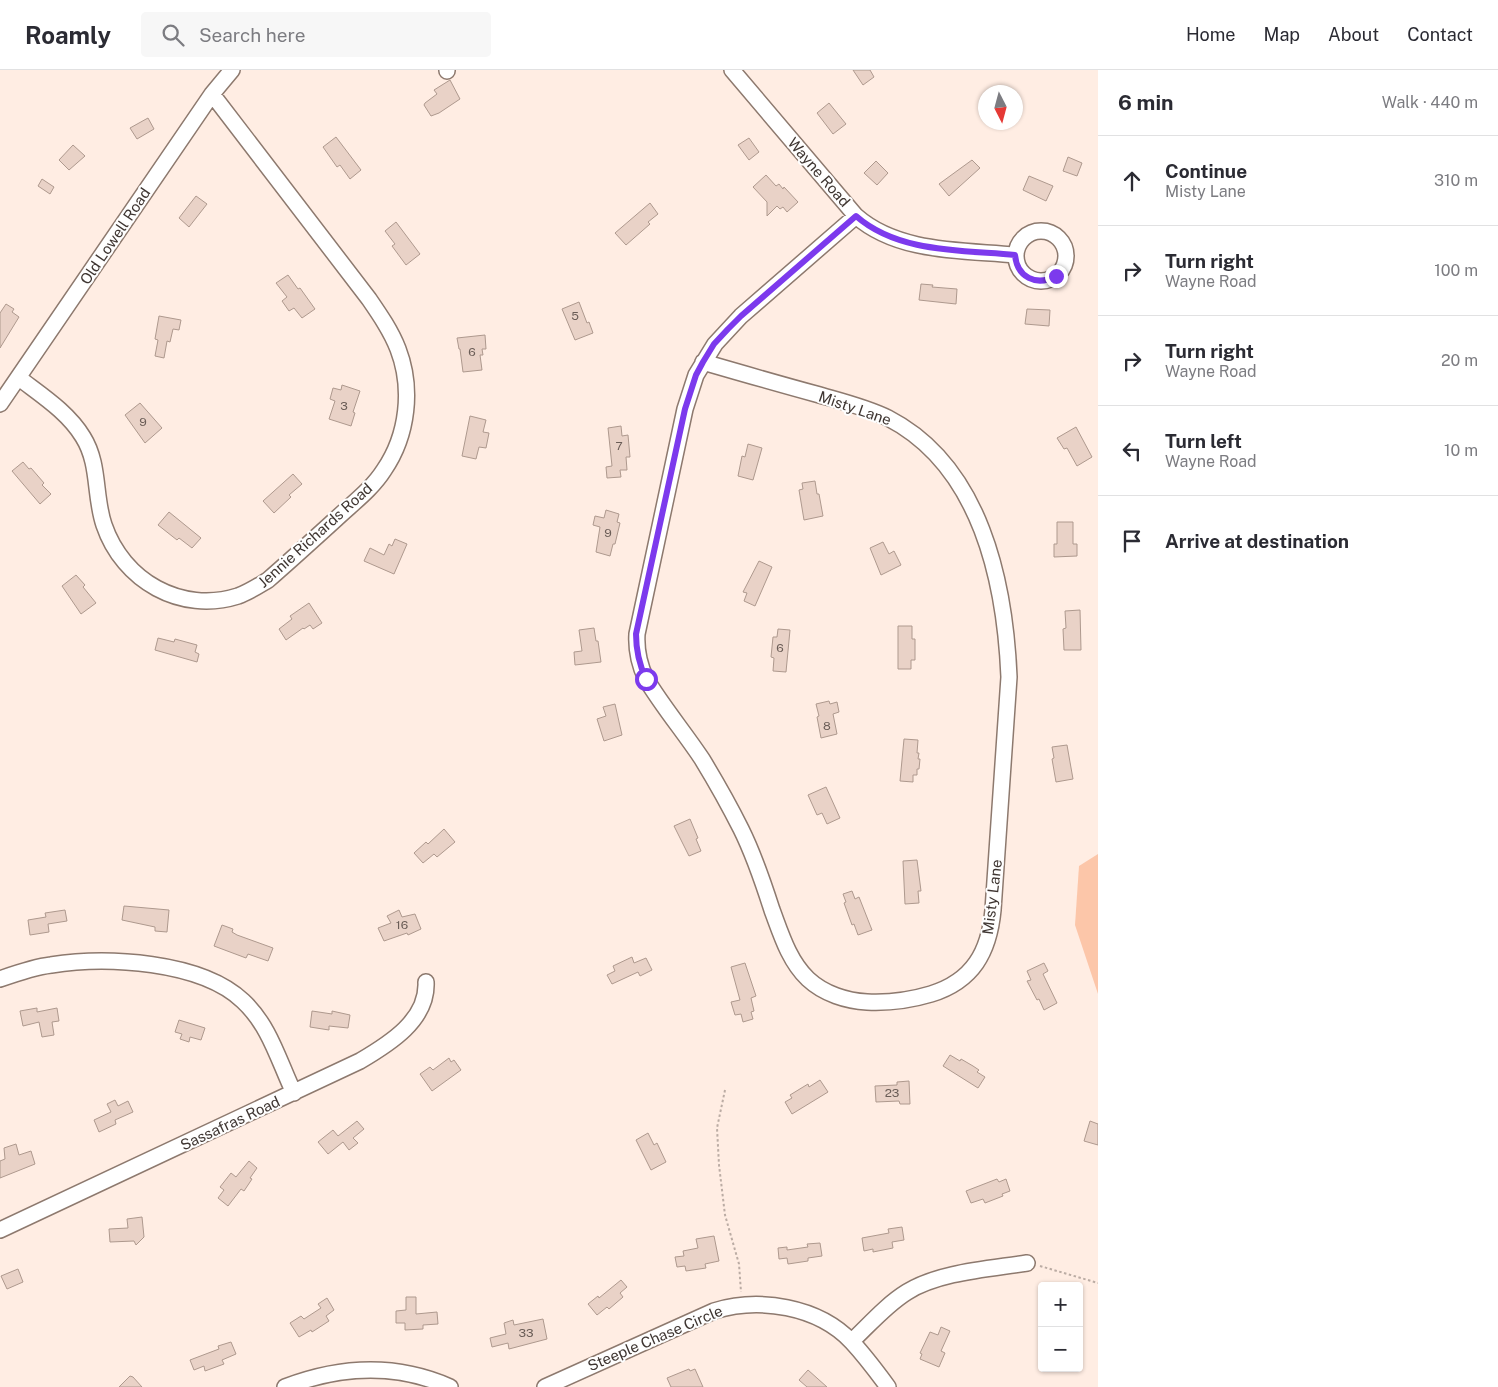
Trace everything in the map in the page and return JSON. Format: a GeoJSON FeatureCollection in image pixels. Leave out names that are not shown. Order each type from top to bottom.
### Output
{"type":"FeatureCollection","features":[{"type":"Feature","properties":{"kind":"street","name":"Old Lowell Road"},"geometry":{"type":"LineString","coordinates":[[0,404],[212,94],[232,70]]}},
{"type":"Feature","properties":{"kind":"street","name":"Wayne Road"},"geometry":{"type":"LineString","coordinates":[[732,70],[856,216],[877,231],[906,242],[941,248],[1015,255]]}},
{"type":"Feature","properties":{"kind":"street","name":"Jennie Richards Road"},"geometry":{"type":"LineString","coordinates":[[19,378],[68,418],[84,437],[93,459],[103,522],[117,554],[128,567],[147,583],[170,595],[204,601],[221,600],[238,596],[253,589],[268,580],[362,495],[385,469],[400,437],[406,411],[406,384],[398,348],[369,299],[212,94]]}},
{"type":"Feature","properties":{"kind":"street","name":"Misty Lane"},"geometry":{"type":"LineString","coordinates":[[703,362],[857,406],[887,417],[926,443],[945,465],[964,491],[982,531],[998,588],[1009,673],[993,910],[989,937],[977,962],[968,974],[956,984],[926,996],[892,1002],[858,1001],[842,998],[826,991],[809,980],[801,971],[785,945],[757,865],[737,822],[702,760],[655,693],[641,668],[636,644],[636,634],[685,409],[696,375],[703,362],[714,344],[741,316],[856,216]]}},
{"type":"Feature","properties":{"kind":"street"},"geometry":{"type":"LineString","coordinates":[[0,979],[50,965],[98,961],[145,964],[198,976],[223,986],[243,1001],[259,1019],[274,1046],[294,1093]]}},
{"type":"Feature","properties":{"kind":"street","name":"Sassafras Road"},"geometry":{"type":"LineString","coordinates":[[0,1230],[346,1069],[388,1043],[418,1014],[424,1002],[426,982]]}},
{"type":"Feature","properties":{"kind":"street"},"geometry":{"type":"LineString","coordinates":[[852,1341],[893,1303],[907,1292],[921,1285],[948,1277],[1027,1263]]}},
{"type":"Feature","properties":{"kind":"street","name":"Steeple Chase Circle"},"geometry":{"type":"LineString","coordinates":[[545,1387],[714,1311],[742,1304],[770,1304],[796,1310],[820,1320],[852,1341],[888,1387]]}},
{"type":"Feature","properties":{"kind":"street"},"geometry":{"type":"LineString","coordinates":[[285,1387],[318,1376],[362,1369],[408,1373],[429,1378],[450,1387]]}},
{"type":"Feature","properties":{"kind":"path"},"geometry":{"type":"LineString","coordinates":[[725,1090],[717,1128],[719,1165],[725,1215],[739,1264],[742,1304]]}},
{"type":"Feature","properties":{"kind":"path"},"geometry":{"type":"LineString","coordinates":[[1027,1263],[1098,1282]]}},
{"type":"Feature","properties":{"kind":"shaded area"},"geometry":{"type":"Polygon","coordinates":[[[1098,854],[1098,994],[1075,925],[1079,866],[1098,854]]]}},
{"type":"Feature","properties":{"kind":"building"},"geometry":{"type":"Polygon","coordinates":[[[853,70],[870,70],[874,77],[863,85],[853,70]]]}},
{"type":"Feature","properties":{"kind":"building"},"geometry":{"type":"Polygon","coordinates":[[[450,80],[460,99],[431,116],[424,105],[425,103],[437,94],[434,90],[450,80]]]}},
{"type":"Feature","properties":{"kind":"building"},"geometry":{"type":"Polygon","coordinates":[[[829,103],[846,124],[833,134],[817,113],[829,103]]]}},
{"type":"Feature","properties":{"kind":"building"},"geometry":{"type":"Polygon","coordinates":[[[148,118],[154,129],[137,139],[130,128],[148,118]]]}},
{"type":"Feature","properties":{"kind":"building"},"geometry":{"type":"Polygon","coordinates":[[[336,137],[361,170],[350,179],[340,165],[337,167],[323,147],[336,137]]]}},
{"type":"Feature","properties":{"kind":"building"},"geometry":{"type":"Polygon","coordinates":[[[749,138],[759,152],[749,160],[738,145],[749,138]]]}},
{"type":"Feature","properties":{"kind":"building"},"geometry":{"type":"Polygon","coordinates":[[[73,145],[85,156],[69,170],[59,160],[73,145]]]}},
{"type":"Feature","properties":{"kind":"building"},"geometry":{"type":"Polygon","coordinates":[[[1068,157],[1082,163],[1077,176],[1063,171],[1068,157]]]}},
{"type":"Feature","properties":{"kind":"building"},"geometry":{"type":"Polygon","coordinates":[[[972,160],[980,168],[949,196],[939,184],[972,160]]]}},
{"type":"Feature","properties":{"kind":"building"},"geometry":{"type":"Polygon","coordinates":[[[876,161],[888,173],[877,185],[864,173],[876,161]]]}},
{"type":"Feature","properties":{"kind":"building"},"geometry":{"type":"Polygon","coordinates":[[[766,175],[776,186],[779,184],[783,189],[784,187],[798,202],[787,212],[783,207],[780,209],[777,206],[767,216],[767,202],[753,187],[766,175]]]}},
{"type":"Feature","properties":{"kind":"building"},"geometry":{"type":"Polygon","coordinates":[[[1029,176],[1053,186],[1046,201],[1023,190],[1029,176]]]}},
{"type":"Feature","properties":{"kind":"building"},"geometry":{"type":"Polygon","coordinates":[[[42,179],[54,187],[50,194],[38,186],[42,179]]]}},
{"type":"Feature","properties":{"kind":"building"},"geometry":{"type":"Polygon","coordinates":[[[196,196],[207,204],[189,227],[179,218],[196,196]]]}},
{"type":"Feature","properties":{"kind":"building"},"geometry":{"type":"Polygon","coordinates":[[[650,203],[658,214],[648,222],[650,224],[626,245],[615,233],[650,203]]]}},
{"type":"Feature","properties":{"kind":"building"},"geometry":{"type":"Polygon","coordinates":[[[396,222],[420,254],[406,265],[392,246],[395,244],[385,231],[396,222]]]}},
{"type":"Feature","properties":{"kind":"building"},"geometry":{"type":"Polygon","coordinates":[[[288,275],[315,309],[302,318],[294,308],[289,311],[282,301],[287,297],[276,283],[288,275]]]}},
{"type":"Feature","properties":{"kind":"building"},"geometry":{"type":"Polygon","coordinates":[[[921,284],[957,289],[956,304],[919,300],[921,284]]]}},
{"type":"Feature","properties":{"kind":"building"},"geometry":{"type":"Polygon","coordinates":[[[579,302],[593,333],[575,340],[562,309],[579,302]]]}},
{"type":"Feature","properties":{"kind":"building"},"geometry":{"type":"Polygon","coordinates":[[[6,304],[14,309],[12,312],[19,317],[0,348],[0,313],[6,304]]]}},
{"type":"Feature","properties":{"kind":"building"},"geometry":{"type":"Polygon","coordinates":[[[1027,309],[1050,310],[1049,326],[1025,324],[1027,309]]]}},
{"type":"Feature","properties":{"kind":"building"},"geometry":{"type":"Polygon","coordinates":[[[159,316],[181,320],[179,330],[173,329],[170,342],[167,341],[164,358],[155,356],[158,340],[155,339],[159,316]]]}},
{"type":"Feature","properties":{"kind":"building"},"geometry":{"type":"Polygon","coordinates":[[[485,335],[486,349],[482,349],[483,355],[480,355],[482,370],[463,372],[457,338],[485,335]]]}},
{"type":"Feature","properties":{"kind":"building"},"geometry":{"type":"Polygon","coordinates":[[[342,385],[360,391],[353,412],[355,413],[351,426],[329,419],[335,401],[330,399],[333,388],[341,390],[342,385]]]}},
{"type":"Feature","properties":{"kind":"building"},"geometry":{"type":"Polygon","coordinates":[[[140,403],[162,428],[145,443],[125,415],[140,403]]]}},
{"type":"Feature","properties":{"kind":"building"},"geometry":{"type":"Polygon","coordinates":[[[470,416],[486,420],[483,432],[489,433],[486,448],[479,447],[476,459],[462,456],[470,416]]]}},
{"type":"Feature","properties":{"kind":"building"},"geometry":{"type":"Polygon","coordinates":[[[621,426],[622,436],[628,435],[630,457],[626,457],[627,470],[620,470],[621,477],[607,478],[606,467],[612,466],[608,428],[621,426]]]}},
{"type":"Feature","properties":{"kind":"building"},"geometry":{"type":"Polygon","coordinates":[[[1076,427],[1092,457],[1077,466],[1067,448],[1064,449],[1057,438],[1076,427]]]}},
{"type":"Feature","properties":{"kind":"building"},"geometry":{"type":"Polygon","coordinates":[[[748,444],[762,448],[753,480],[738,476],[742,456],[745,457],[748,444]]]}},
{"type":"Feature","properties":{"kind":"building"},"geometry":{"type":"Polygon","coordinates":[[[23,462],[29,469],[31,468],[44,483],[42,485],[51,494],[40,504],[12,471],[23,462]]]}},
{"type":"Feature","properties":{"kind":"building"},"geometry":{"type":"Polygon","coordinates":[[[293,474],[302,484],[289,495],[291,497],[274,513],[263,501],[293,474]]]}},
{"type":"Feature","properties":{"kind":"building"},"geometry":{"type":"Polygon","coordinates":[[[815,481],[823,516],[804,520],[799,490],[803,489],[802,483],[815,481]]]}},
{"type":"Feature","properties":{"kind":"building"},"geometry":{"type":"Polygon","coordinates":[[[606,510],[619,514],[617,522],[620,523],[610,556],[596,552],[600,527],[593,525],[595,516],[604,518],[606,510]]]}},
{"type":"Feature","properties":{"kind":"building"},"geometry":{"type":"Polygon","coordinates":[[[169,512],[201,538],[192,548],[179,538],[177,540],[158,525],[169,512]]]}},
{"type":"Feature","properties":{"kind":"building"},"geometry":{"type":"Polygon","coordinates":[[[1057,522],[1073,522],[1073,544],[1077,544],[1077,556],[1054,557],[1054,544],[1057,544],[1057,522]]]}},
{"type":"Feature","properties":{"kind":"building"},"geometry":{"type":"Polygon","coordinates":[[[395,539],[407,544],[394,574],[364,561],[370,548],[384,555],[389,544],[392,546],[395,539]]]}},
{"type":"Feature","properties":{"kind":"building"},"geometry":{"type":"Polygon","coordinates":[[[883,542],[889,554],[894,551],[901,565],[881,575],[870,548],[883,542]]]}},
{"type":"Feature","properties":{"kind":"building"},"geometry":{"type":"Polygon","coordinates":[[[759,561],[772,567],[755,606],[744,601],[747,593],[743,592],[759,561]]]}},
{"type":"Feature","properties":{"kind":"building"},"geometry":{"type":"Polygon","coordinates":[[[76,575],[85,585],[83,587],[96,603],[81,614],[62,586],[76,575]]]}},
{"type":"Feature","properties":{"kind":"building"},"geometry":{"type":"Polygon","coordinates":[[[309,603],[322,623],[313,629],[310,625],[303,628],[286,640],[279,629],[292,619],[290,616],[309,603]]]}},
{"type":"Feature","properties":{"kind":"building"},"geometry":{"type":"Polygon","coordinates":[[[1080,610],[1081,650],[1064,650],[1063,629],[1066,628],[1065,611],[1080,610]]]}},
{"type":"Feature","properties":{"kind":"building"},"geometry":{"type":"Polygon","coordinates":[[[898,626],[912,626],[912,639],[915,639],[915,660],[911,660],[911,669],[898,669],[898,626]]]}},
{"type":"Feature","properties":{"kind":"building"},"geometry":{"type":"Polygon","coordinates":[[[594,628],[601,662],[575,665],[574,652],[582,651],[579,630],[594,628]]]}},
{"type":"Feature","properties":{"kind":"building"},"geometry":{"type":"Polygon","coordinates":[[[778,629],[790,630],[786,672],[773,671],[774,658],[771,657],[773,637],[777,637],[778,629]]]}},
{"type":"Feature","properties":{"kind":"building"},"geometry":{"type":"Polygon","coordinates":[[[158,638],[174,642],[175,639],[197,645],[195,652],[199,654],[197,662],[155,650],[158,638]]]}},
{"type":"Feature","properties":{"kind":"building"},"geometry":{"type":"Polygon","coordinates":[[[829,701],[830,704],[837,702],[839,712],[833,714],[837,734],[821,738],[816,704],[829,701]]]}},
{"type":"Feature","properties":{"kind":"building"},"geometry":{"type":"Polygon","coordinates":[[[615,704],[622,735],[604,741],[597,719],[606,716],[603,707],[615,704]]]}},
{"type":"Feature","properties":{"kind":"building"},"geometry":{"type":"Polygon","coordinates":[[[904,739],[918,740],[919,769],[917,769],[917,775],[913,775],[913,782],[900,781],[904,739]]]}},
{"type":"Feature","properties":{"kind":"building"},"geometry":{"type":"Polygon","coordinates":[[[1067,745],[1073,779],[1056,782],[1052,747],[1067,745]]]}},
{"type":"Feature","properties":{"kind":"building"},"geometry":{"type":"Polygon","coordinates":[[[826,787],[840,818],[827,824],[822,813],[817,815],[808,795],[826,787]]]}},
{"type":"Feature","properties":{"kind":"building"},"geometry":{"type":"Polygon","coordinates":[[[690,819],[701,851],[689,856],[674,826],[690,819]]]}},
{"type":"Feature","properties":{"kind":"building"},"geometry":{"type":"Polygon","coordinates":[[[444,829],[455,842],[437,857],[434,854],[423,863],[414,853],[426,842],[428,844],[444,829]]]}},
{"type":"Feature","properties":{"kind":"building"},"geometry":{"type":"Polygon","coordinates":[[[917,860],[921,891],[918,891],[919,903],[905,904],[903,861],[917,860]]]}},
{"type":"Feature","properties":{"kind":"building"},"geometry":{"type":"Polygon","coordinates":[[[852,891],[855,899],[859,897],[872,930],[858,935],[844,903],[846,902],[843,894],[852,891]]]}},
{"type":"Feature","properties":{"kind":"building"},"geometry":{"type":"Polygon","coordinates":[[[124,906],[169,910],[167,932],[155,931],[155,927],[122,920],[124,906]]]}},
{"type":"Feature","properties":{"kind":"building"},"geometry":{"type":"Polygon","coordinates":[[[65,910],[67,921],[48,924],[49,932],[30,935],[28,920],[46,917],[45,913],[65,910]]]}},
{"type":"Feature","properties":{"kind":"building"},"geometry":{"type":"Polygon","coordinates":[[[399,910],[402,917],[415,914],[421,929],[408,935],[407,933],[384,941],[378,928],[391,923],[387,916],[399,910]]]}},
{"type":"Feature","properties":{"kind":"building"},"geometry":{"type":"Polygon","coordinates":[[[222,925],[233,929],[232,932],[237,935],[273,948],[268,961],[248,954],[246,958],[214,946],[222,925]]]}},
{"type":"Feature","properties":{"kind":"building"},"geometry":{"type":"Polygon","coordinates":[[[632,957],[634,963],[646,958],[652,970],[640,976],[638,972],[612,984],[607,975],[615,971],[613,966],[632,957]]]}},
{"type":"Feature","properties":{"kind":"building"},"geometry":{"type":"Polygon","coordinates":[[[745,963],[756,996],[751,998],[754,1011],[751,1012],[753,1019],[743,1022],[741,1014],[735,1015],[731,1002],[740,1000],[731,967],[745,963]]]}},
{"type":"Feature","properties":{"kind":"building"},"geometry":{"type":"Polygon","coordinates":[[[1044,963],[1048,971],[1043,974],[1057,1003],[1044,1010],[1027,981],[1031,980],[1027,971],[1044,963]]]}},
{"type":"Feature","properties":{"kind":"building"},"geometry":{"type":"Polygon","coordinates":[[[37,1008],[37,1012],[57,1008],[59,1021],[52,1022],[54,1035],[42,1037],[39,1022],[23,1026],[20,1011],[37,1008]]]}},
{"type":"Feature","properties":{"kind":"building"},"geometry":{"type":"Polygon","coordinates":[[[312,1011],[332,1014],[332,1011],[350,1015],[348,1028],[329,1026],[329,1030],[310,1027],[312,1011]]]}},
{"type":"Feature","properties":{"kind":"building"},"geometry":{"type":"Polygon","coordinates":[[[179,1020],[205,1028],[201,1040],[190,1037],[189,1042],[180,1039],[182,1034],[175,1032],[179,1020]]]}},
{"type":"Feature","properties":{"kind":"building"},"geometry":{"type":"Polygon","coordinates":[[[950,1055],[973,1066],[979,1070],[977,1072],[985,1077],[978,1088],[943,1066],[950,1055]]]}},
{"type":"Feature","properties":{"kind":"building"},"geometry":{"type":"Polygon","coordinates":[[[449,1058],[451,1062],[454,1060],[461,1070],[432,1091],[420,1074],[430,1067],[433,1070],[449,1058]]]}},
{"type":"Feature","properties":{"kind":"building"},"geometry":{"type":"Polygon","coordinates":[[[820,1080],[828,1092],[792,1114],[785,1102],[792,1098],[790,1095],[808,1084],[809,1087],[820,1080]]]}},
{"type":"Feature","properties":{"kind":"building"},"geometry":{"type":"Polygon","coordinates":[[[909,1081],[910,1104],[900,1104],[899,1101],[876,1102],[875,1086],[897,1085],[897,1082],[909,1081]]]}},
{"type":"Feature","properties":{"kind":"building"},"geometry":{"type":"Polygon","coordinates":[[[115,1100],[118,1106],[128,1101],[133,1112],[115,1120],[116,1124],[99,1132],[94,1120],[111,1112],[107,1104],[115,1100]]]}},
{"type":"Feature","properties":{"kind":"building"},"geometry":{"type":"Polygon","coordinates":[[[357,1121],[364,1129],[353,1138],[358,1143],[349,1150],[343,1142],[328,1154],[318,1142],[333,1130],[338,1136],[357,1121]]]}},
{"type":"Feature","properties":{"kind":"building"},"geometry":{"type":"Polygon","coordinates":[[[1090,1121],[1098,1124],[1098,1145],[1084,1141],[1090,1121]]]}},
{"type":"Feature","properties":{"kind":"building"},"geometry":{"type":"Polygon","coordinates":[[[648,1133],[654,1145],[657,1143],[666,1162],[651,1170],[636,1140],[648,1133]]]}},
{"type":"Feature","properties":{"kind":"building"},"geometry":{"type":"Polygon","coordinates":[[[16,1144],[19,1155],[31,1151],[35,1164],[0,1178],[0,1161],[5,1159],[4,1148],[16,1144]]]}},
{"type":"Feature","properties":{"kind":"building"},"geometry":{"type":"Polygon","coordinates":[[[249,1161],[257,1168],[250,1178],[252,1179],[244,1191],[241,1189],[228,1206],[218,1198],[224,1190],[220,1187],[231,1173],[236,1177],[249,1161]]]}},
{"type":"Feature","properties":{"kind":"building"},"geometry":{"type":"Polygon","coordinates":[[[997,1179],[999,1182],[1006,1179],[1010,1191],[985,1203],[983,1199],[971,1203],[966,1191],[997,1179]]]}},
{"type":"Feature","properties":{"kind":"building"},"geometry":{"type":"Polygon","coordinates":[[[142,1217],[144,1237],[136,1245],[134,1241],[110,1242],[109,1229],[128,1228],[127,1219],[142,1217]]]}},
{"type":"Feature","properties":{"kind":"building"},"geometry":{"type":"Polygon","coordinates":[[[902,1227],[904,1240],[892,1242],[893,1248],[873,1252],[873,1249],[864,1251],[862,1238],[889,1233],[888,1229],[902,1227]]]}},
{"type":"Feature","properties":{"kind":"building"},"geometry":{"type":"Polygon","coordinates":[[[714,1236],[719,1261],[705,1264],[706,1268],[686,1271],[685,1266],[677,1267],[675,1257],[684,1256],[683,1251],[698,1248],[696,1239],[714,1236]]]}},
{"type":"Feature","properties":{"kind":"building"},"geometry":{"type":"Polygon","coordinates":[[[820,1243],[822,1256],[808,1258],[808,1261],[788,1264],[787,1258],[779,1259],[778,1248],[787,1247],[787,1250],[808,1247],[807,1244],[820,1243]]]}},
{"type":"Feature","properties":{"kind":"building"},"geometry":{"type":"Polygon","coordinates":[[[18,1269],[23,1282],[7,1289],[1,1276],[18,1269]]]}},
{"type":"Feature","properties":{"kind":"building"},"geometry":{"type":"Polygon","coordinates":[[[621,1280],[627,1287],[620,1293],[623,1297],[609,1309],[607,1307],[597,1315],[588,1304],[598,1296],[599,1298],[621,1280]]]}},
{"type":"Feature","properties":{"kind":"building"},"geometry":{"type":"Polygon","coordinates":[[[406,1297],[416,1297],[416,1314],[437,1312],[438,1324],[423,1325],[423,1329],[405,1330],[405,1323],[396,1323],[396,1311],[406,1310],[406,1297]]]}},
{"type":"Feature","properties":{"kind":"building"},"geometry":{"type":"Polygon","coordinates":[[[327,1298],[334,1310],[326,1316],[329,1321],[312,1332],[311,1330],[299,1337],[290,1323],[301,1316],[304,1319],[321,1308],[318,1304],[327,1298]]]}},
{"type":"Feature","properties":{"kind":"building"},"geometry":{"type":"Polygon","coordinates":[[[543,1319],[547,1339],[509,1349],[508,1343],[492,1347],[490,1338],[506,1334],[504,1323],[513,1320],[514,1325],[543,1319]]]}},
{"type":"Feature","properties":{"kind":"building"},"geometry":{"type":"Polygon","coordinates":[[[941,1327],[950,1331],[941,1351],[945,1353],[939,1367],[920,1359],[922,1354],[920,1353],[930,1332],[938,1335],[941,1327]]]}},
{"type":"Feature","properties":{"kind":"building"},"geometry":{"type":"Polygon","coordinates":[[[231,1342],[236,1354],[222,1360],[224,1364],[205,1371],[204,1366],[194,1370],[190,1360],[219,1349],[218,1346],[231,1342]]]}},
{"type":"Feature","properties":{"kind":"building"},"geometry":{"type":"Polygon","coordinates":[[[689,1369],[690,1371],[695,1369],[703,1387],[671,1387],[667,1378],[689,1369]]]}},
{"type":"Feature","properties":{"kind":"building"},"geometry":{"type":"Polygon","coordinates":[[[808,1370],[827,1387],[807,1387],[799,1380],[808,1370]]]}},
{"type":"Feature","properties":{"kind":"building"},"geometry":{"type":"Polygon","coordinates":[[[130,1376],[133,1377],[142,1387],[119,1387],[130,1376]]]}},
{"type":"Feature","properties":{"kind":"route"},"geometry":{"type":"LineString","coordinates":[[646,679],[638,655],[636,634],[685,409],[696,375],[703,362],[714,344],[741,316],[856,216],[877,231],[906,242],[941,248],[1015,255],[1019,270],[1024,276],[1032,280],[1048,280],[1056,276]]}}]}
